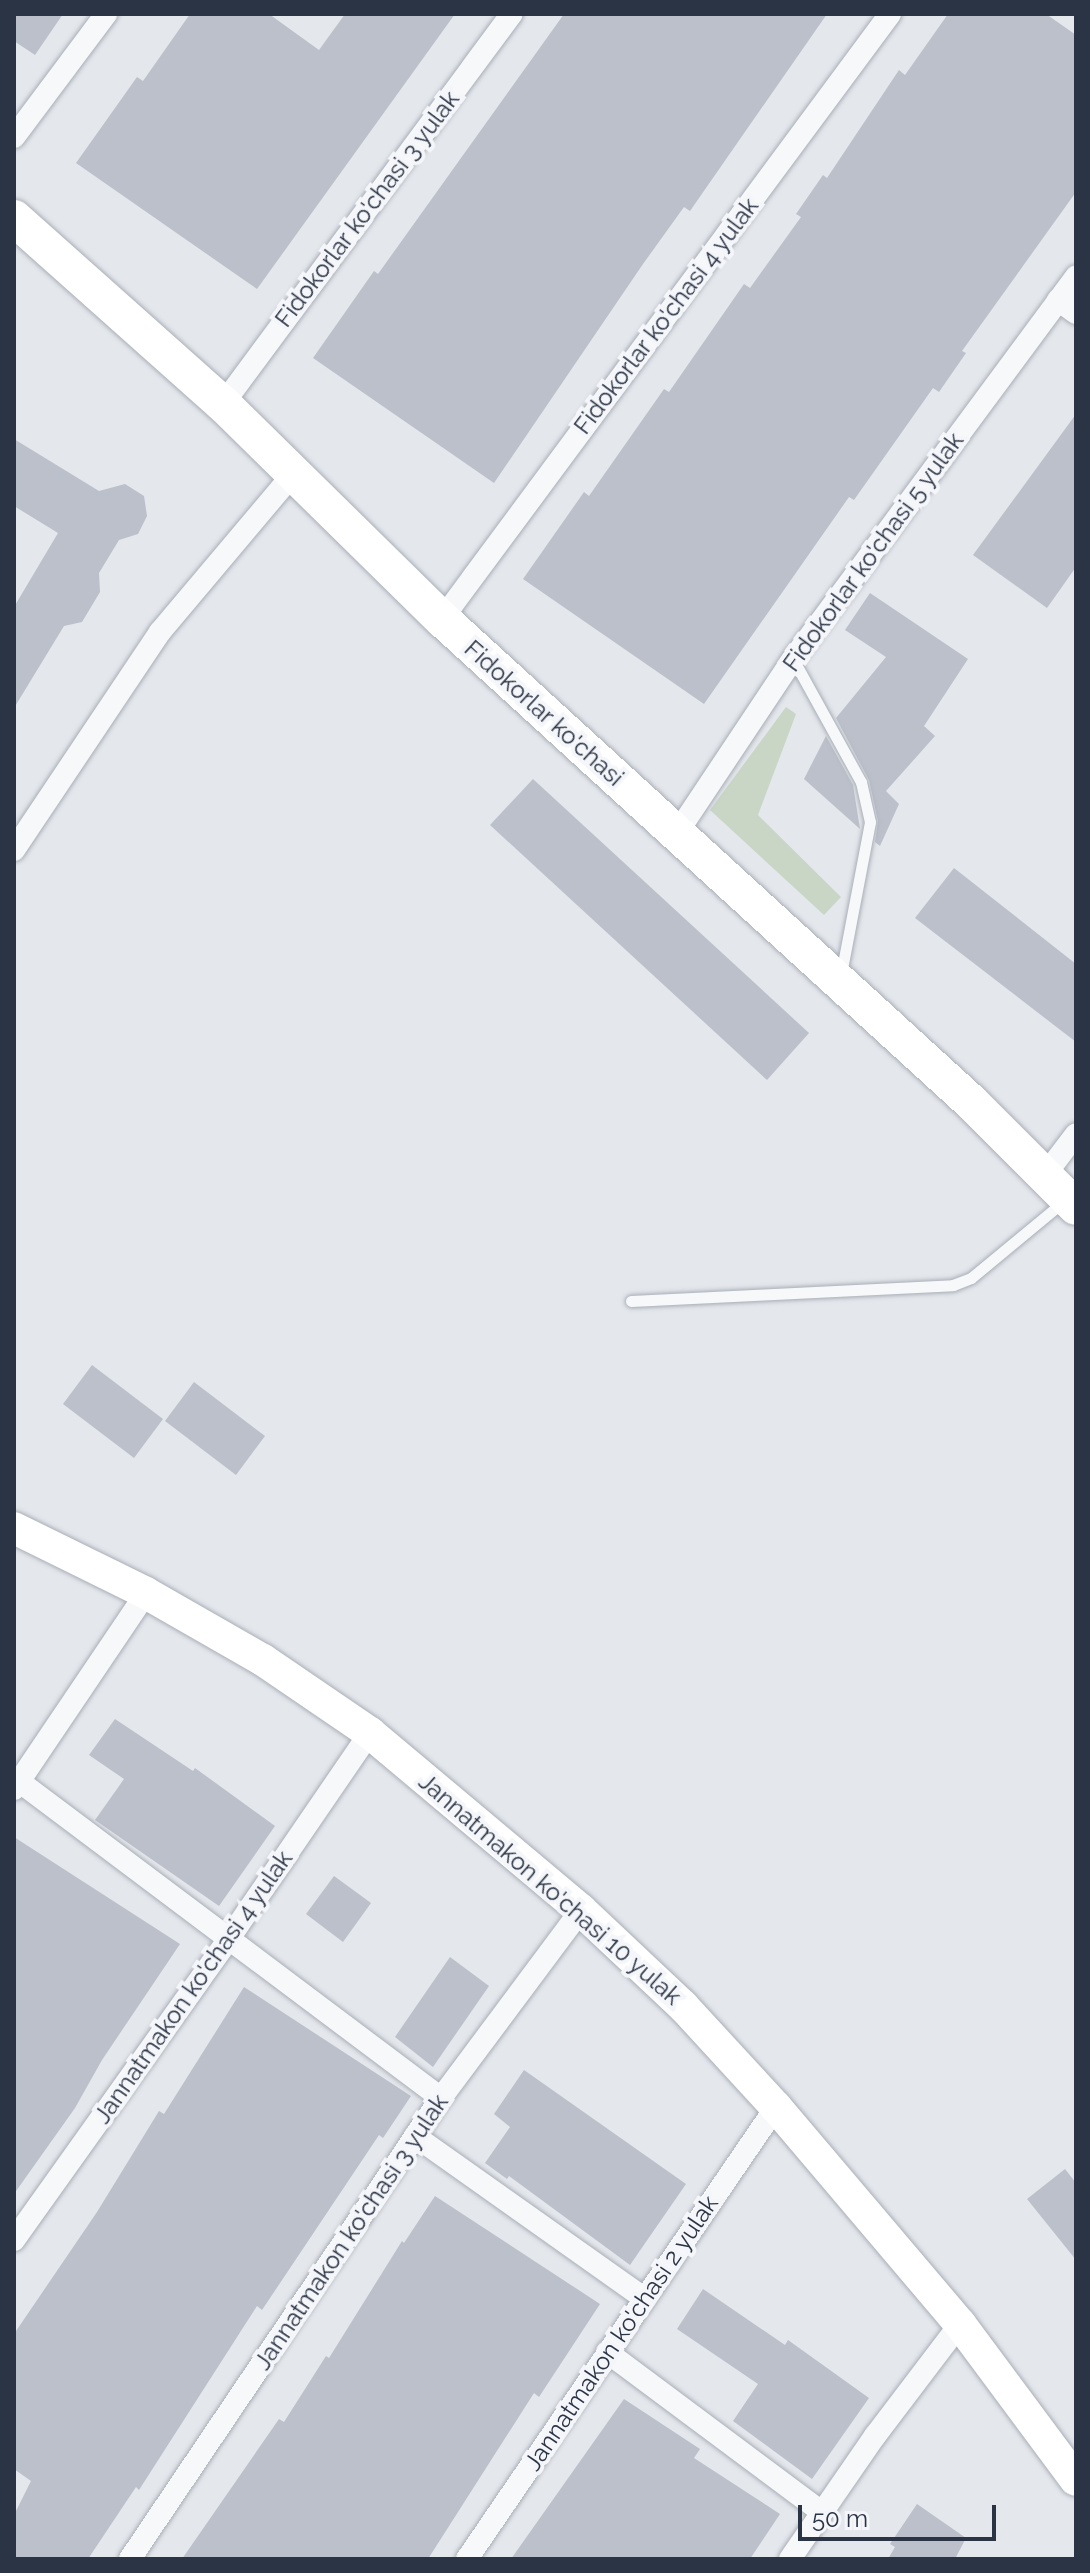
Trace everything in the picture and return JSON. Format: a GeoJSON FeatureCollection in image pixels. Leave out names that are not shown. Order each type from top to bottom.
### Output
{"type":"FeatureCollection","features":[{"type":"Feature","properties":{"kind":"main road","name":"Fidokorlar ko'chasi"},"geometry":{"type":"LineString","coordinates":[[14,218],[223,404],[442,619],[840,983],[1063,1193]]}},
{"type":"Feature","properties":{"kind":"street"},"geometry":{"type":"LineString","coordinates":[[14,137],[106,14]]}},
{"type":"Feature","properties":{"kind":"street","name":"Fidokorlar ko'chasi 3 yulak"},"geometry":{"type":"LineString","coordinates":[[223,404],[512,14]]}},
{"type":"Feature","properties":{"kind":"street","name":"Fidokorlar ko'chasi 4 yulak"},"geometry":{"type":"LineString","coordinates":[[442,619],[890,14]]}},
{"type":"Feature","properties":{"kind":"street","name":"Fidokorlar ko'chasi 5 yulak"},"geometry":{"type":"LineString","coordinates":[[677,833],[793,659],[1067,306],[1076,276]]}},
{"type":"Feature","properties":{"kind":"street"},"geometry":{"type":"LineString","coordinates":[[14,850],[160,632],[294,473]]}},
{"type":"Feature","properties":{"kind":"street"},"geometry":{"type":"LineString","coordinates":[[1063,1193],[1076,1134]]}},
{"type":"Feature","properties":{"kind":"street","name":"Jannatmakon ko'chasi 10 yulak"},"geometry":{"type":"LineString","coordinates":[[14,1528],[146,1593],[263,1660],[370,1733],[581,1910],[683,2006],[776,2107],[960,2324],[1076,2480]]}},
{"type":"Feature","properties":{"kind":"street"},"geometry":{"type":"LineString","coordinates":[[146,1593],[17,1785],[441,2098]]}},
{"type":"Feature","properties":{"kind":"street","name":"Jannatmakon ko'chasi 4 yulak"},"geometry":{"type":"LineString","coordinates":[[14,2240],[228,1940],[370,1733]]}},
{"type":"Feature","properties":{"kind":"street","name":"Jannatmakon ko'chasi 3 yulak"},"geometry":{"type":"LineString","coordinates":[[130,2559],[441,2098],[581,1910]]}},
{"type":"Feature","properties":{"kind":"street","name":"Jannatmakon ko'chasi 2 yulak"},"geometry":{"type":"LineString","coordinates":[[467,2559],[776,2107]]}},
{"type":"Feature","properties":{"kind":"street"},"geometry":{"type":"LineString","coordinates":[[415,2136],[644,2298]]}},
{"type":"Feature","properties":{"kind":"street"},"geometry":{"type":"LineString","coordinates":[[790,2559],[960,2324]]}},
{"type":"Feature","properties":{"kind":"street"},"geometry":{"type":"LineString","coordinates":[[607,2352],[822,2512]]}},
{"type":"Feature","properties":{"kind":"lane"},"geometry":{"type":"LineString","coordinates":[[793,659],[855,769],[870,822],[840,983]]}},
{"type":"Feature","properties":{"kind":"lane"},"geometry":{"type":"LineString","coordinates":[[631,1301],[953,1285],[971,1278],[1063,1193]]}},
{"type":"Feature","properties":{"kind":"green space"},"geometry":{"type":"Polygon","coordinates":[[[786,707],[796,714],[758,815],[841,897],[824,915],[710,810],[786,707]]]}},
{"type":"Feature","properties":{"kind":"building"},"geometry":{"type":"Polygon","coordinates":[[[14,14],[63,14],[35,55],[14,41],[14,14]]]}},
{"type":"Feature","properties":{"kind":"building"},"geometry":{"type":"Polygon","coordinates":[[[190,14],[269,14],[319,50],[345,14],[455,14],[257,289],[76,163],[137,77],[143,81],[190,14]]]}},
{"type":"Feature","properties":{"kind":"building"},"geometry":{"type":"Polygon","coordinates":[[[564,14],[827,14],[690,211],[684,207],[643,264],[494,483],[313,358],[374,271],[378,274],[564,14]]]}},
{"type":"Feature","properties":{"kind":"building"},"geometry":{"type":"Polygon","coordinates":[[[948,14],[1046,14],[1076,35],[1076,192],[962,351],[966,353],[939,392],[933,388],[854,500],[849,497],[704,704],[523,579],[584,492],[589,496],[664,389],[669,392],[744,284],[750,288],[801,217],[796,214],[823,175],[827,178],[899,70],[905,75],[948,14]]]}},
{"type":"Feature","properties":{"kind":"building"},"geometry":{"type":"Polygon","coordinates":[[[1076,414],[1076,567],[1047,608],[973,555],[1076,414]]]}},
{"type":"Feature","properties":{"kind":"building"},"geometry":{"type":"Polygon","coordinates":[[[14,439],[99,491],[125,484],[144,496],[147,516],[138,534],[119,540],[99,573],[100,592],[82,622],[64,626],[14,708],[14,607],[58,533],[14,506],[14,439]]]}},
{"type":"Feature","properties":{"kind":"building"},"geometry":{"type":"Polygon","coordinates":[[[870,593],[968,659],[924,726],[935,736],[886,791],[899,804],[880,846],[875,842],[878,821],[869,780],[836,718],[886,657],[845,630],[870,593]]]}},
{"type":"Feature","properties":{"kind":"building"},"geometry":{"type":"Polygon","coordinates":[[[826,736],[853,785],[860,829],[804,779],[826,736]]]}},
{"type":"Feature","properties":{"kind":"building"},"geometry":{"type":"Polygon","coordinates":[[[533,779],[809,1033],[767,1080],[490,825],[533,779]]]}},
{"type":"Feature","properties":{"kind":"building"},"geometry":{"type":"Polygon","coordinates":[[[954,868],[1076,964],[1076,1042],[915,918],[954,868]]]}},
{"type":"Feature","properties":{"kind":"building"},"geometry":{"type":"Polygon","coordinates":[[[92,1365],[163,1419],[134,1458],[63,1404],[92,1365]]]}},
{"type":"Feature","properties":{"kind":"building"},"geometry":{"type":"Polygon","coordinates":[[[194,1382],[265,1436],[236,1475],[165,1421],[194,1382]]]}},
{"type":"Feature","properties":{"kind":"building"},"geometry":{"type":"Polygon","coordinates":[[[115,1719],[193,1771],[195,1768],[275,1826],[219,1906],[95,1820],[124,1779],[89,1755],[115,1719]]]}},
{"type":"Feature","properties":{"kind":"building"},"geometry":{"type":"Polygon","coordinates":[[[14,1837],[180,1944],[102,2060],[75,2108],[14,2194],[14,1837]]]}},
{"type":"Feature","properties":{"kind":"building"},"geometry":{"type":"Polygon","coordinates":[[[334,1876],[371,1903],[343,1942],[306,1914],[334,1876]]]}},
{"type":"Feature","properties":{"kind":"building"},"geometry":{"type":"Polygon","coordinates":[[[450,1957],[489,1986],[433,2067],[395,2037],[450,1957]]]}},
{"type":"Feature","properties":{"kind":"building"},"geometry":{"type":"Polygon","coordinates":[[[244,1987],[411,2096],[383,2138],[379,2135],[262,2310],[257,2306],[139,2490],[136,2487],[88,2559],[14,2559],[14,2515],[31,2481],[14,2469],[14,2334],[97,2212],[159,2111],[164,2114],[244,1987]]]}},
{"type":"Feature","properties":{"kind":"building"},"geometry":{"type":"Polygon","coordinates":[[[524,2070],[686,2184],[630,2265],[509,2176],[507,2179],[485,2163],[510,2127],[494,2114],[524,2070]]]}},
{"type":"Feature","properties":{"kind":"building"},"geometry":{"type":"Polygon","coordinates":[[[1065,2169],[1076,2183],[1076,2260],[1027,2199],[1065,2169]]]}},
{"type":"Feature","properties":{"kind":"building"},"geometry":{"type":"Polygon","coordinates":[[[435,2196],[600,2304],[539,2397],[534,2393],[428,2559],[182,2559],[279,2419],[284,2422],[326,2356],[329,2358],[402,2241],[404,2243],[435,2196]]]}},
{"type":"Feature","properties":{"kind":"building"},"geometry":{"type":"Polygon","coordinates":[[[703,2289],[785,2345],[788,2340],[869,2398],[812,2479],[733,2421],[758,2384],[677,2329],[703,2289]]]}},
{"type":"Feature","properties":{"kind":"building"},"geometry":{"type":"Polygon","coordinates":[[[624,2399],[700,2449],[694,2458],[780,2514],[750,2559],[511,2559],[624,2399]]]}},
{"type":"Feature","properties":{"kind":"building"},"geometry":{"type":"Polygon","coordinates":[[[917,2504],[966,2538],[955,2559],[888,2559],[895,2547],[890,2544],[917,2504]]]}}]}
